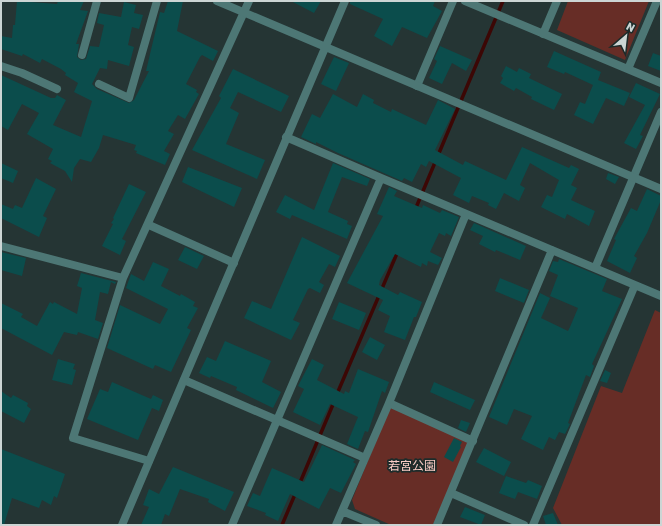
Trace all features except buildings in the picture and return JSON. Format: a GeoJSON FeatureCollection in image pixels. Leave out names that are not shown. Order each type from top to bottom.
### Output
{"type":"FeatureCollection","features":[{"type":"Feature","properties":{"kind":"street"},"geometry":{"type":"LineString","coordinates":[[82,55],[97,1]]}},
{"type":"Feature","properties":{"kind":"street"},"geometry":{"type":"LineString","coordinates":[[99,84],[129,98],[157,1]]}},
{"type":"Feature","properties":{"kind":"street"},"geometry":{"type":"LineString","coordinates":[[218,1],[661,188]]}},
{"type":"Feature","properties":{"kind":"street"},"geometry":{"type":"LineString","coordinates":[[149,461],[73,438],[123,278],[149,225],[249,1]]}},
{"type":"Feature","properties":{"kind":"street"},"geometry":{"type":"LineString","coordinates":[[122,525],[345,1]]}},
{"type":"Feature","properties":{"kind":"street"},"geometry":{"type":"LineString","coordinates":[[417,86],[453,1]]}},
{"type":"Feature","properties":{"kind":"street"},"geometry":{"type":"LineString","coordinates":[[465,1],[661,83]]}},
{"type":"Feature","properties":{"kind":"street"},"geometry":{"type":"LineString","coordinates":[[543,34],[557,1]]}},
{"type":"Feature","properties":{"kind":"street"},"geometry":{"type":"LineString","coordinates":[[628,69],[657,1]]}},
{"type":"Feature","properties":{"kind":"street"},"geometry":{"type":"LineString","coordinates":[[1,66],[22,73],[57,89]]}},
{"type":"Feature","properties":{"kind":"street"},"geometry":{"type":"LineString","coordinates":[[595,268],[661,112]]}},
{"type":"Feature","properties":{"kind":"street"},"geometry":{"type":"LineString","coordinates":[[286,137],[661,296]]}},
{"type":"Feature","properties":{"kind":"street"},"geometry":{"type":"LineString","coordinates":[[232,525],[381,178]]}},
{"type":"Feature","properties":{"kind":"street"},"geometry":{"type":"LineString","coordinates":[[336,525],[389,403],[466,214]]}},
{"type":"Feature","properties":{"kind":"street"},"geometry":{"type":"LineString","coordinates":[[149,225],[234,263]]}},
{"type":"Feature","properties":{"kind":"street"},"geometry":{"type":"LineString","coordinates":[[1,246],[123,278]]}},
{"type":"Feature","properties":{"kind":"street"},"geometry":{"type":"LineString","coordinates":[[437,525],[552,250]]}},
{"type":"Feature","properties":{"kind":"street"},"geometry":{"type":"LineString","coordinates":[[533,525],[635,285]]}},
{"type":"Feature","properties":{"kind":"street"},"geometry":{"type":"LineString","coordinates":[[184,380],[365,458]]}},
{"type":"Feature","properties":{"kind":"street"},"geometry":{"type":"LineString","coordinates":[[389,403],[473,441]]}},
{"type":"Feature","properties":{"kind":"street"},"geometry":{"type":"LineString","coordinates":[[450,493],[524,525]]}},
{"type":"Feature","properties":{"kind":"street"},"geometry":{"type":"LineString","coordinates":[[342,511],[376,525]]}},
{"type":"Feature","properties":{"kind":"green space"},"geometry":{"type":"Polygon","coordinates":[[[568,1],[649,1],[625,60],[557,30],[568,1]]]}},
{"type":"Feature","properties":{"kind":"green space"},"geometry":{"type":"Polygon","coordinates":[[[655,310],[661,313],[661,525],[562,525],[553,508],[601,386],[622,393],[655,310]]]}},
{"type":"Feature","properties":{"kind":"green space","name":"若宮公園"},"geometry":{"type":"Polygon","coordinates":[[[390,406],[471,442],[433,525],[391,525],[355,509],[352,500],[390,406]]]}},
{"type":"Feature","properties":{"kind":"waterway"},"geometry":{"type":"LineString","coordinates":[[415,210],[503,1]]}},
{"type":"Feature","properties":{"kind":"waterway"},"geometry":{"type":"LineString","coordinates":[[337,394],[398,251]]}},
{"type":"Feature","properties":{"kind":"waterway"},"geometry":{"type":"LineString","coordinates":[[299,485],[334,402]]}},
{"type":"Feature","properties":{"kind":"waterway"},"geometry":{"type":"LineString","coordinates":[[282,525],[296,492]]}}]}
